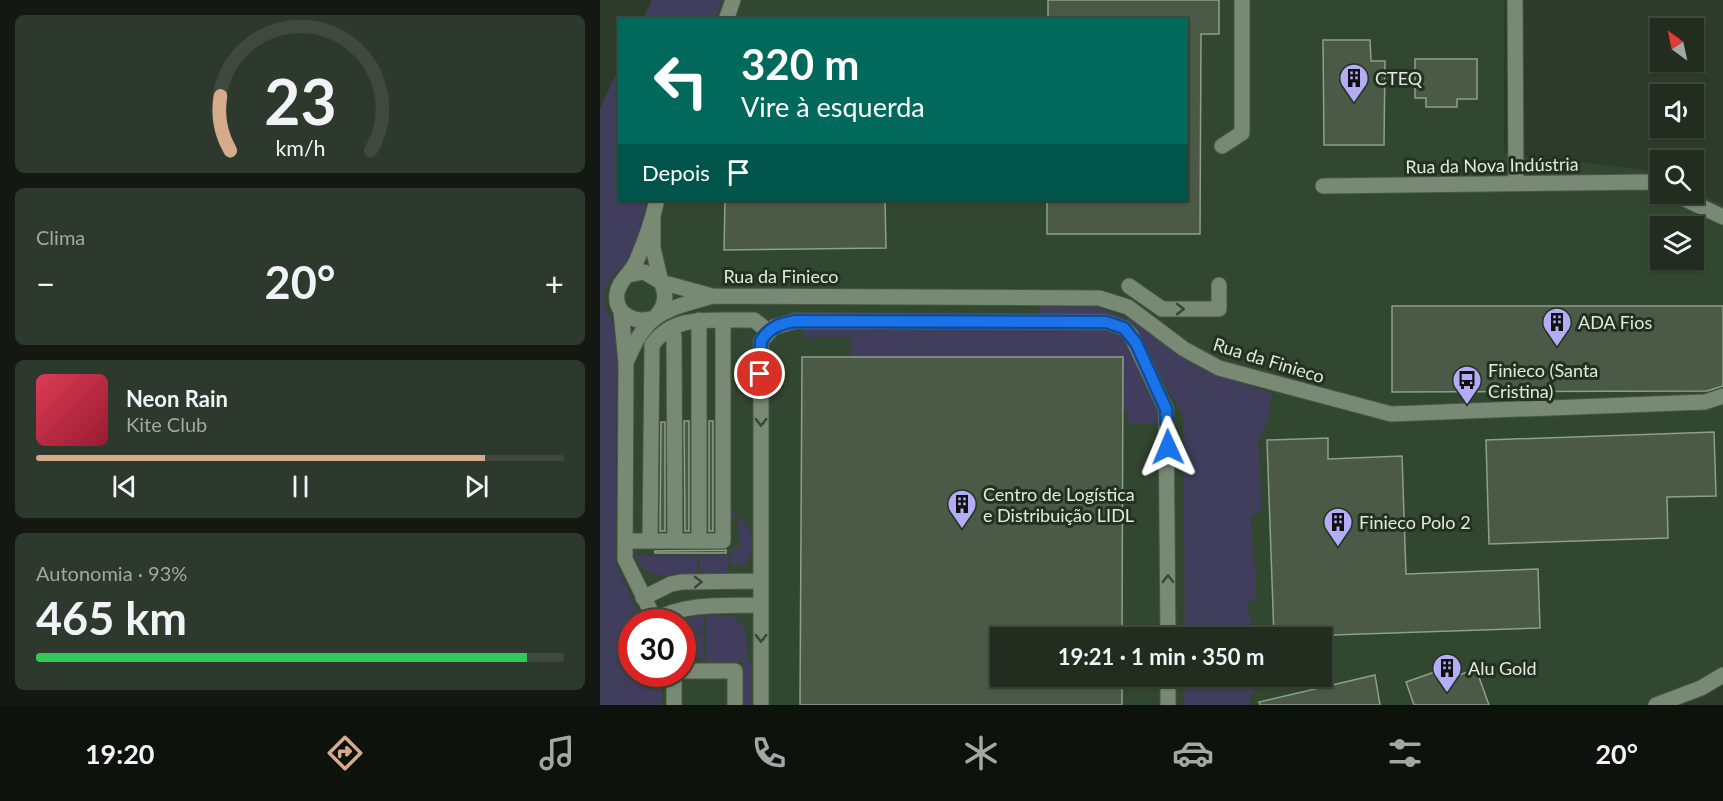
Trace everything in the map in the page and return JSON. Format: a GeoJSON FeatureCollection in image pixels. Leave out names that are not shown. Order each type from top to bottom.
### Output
{"type":"FeatureCollection","features":[{"type":"Feature","properties":{"kind":"street"},"geometry":{"type":"LineString","coordinates":[[727,18],[733,0]]}},
{"type":"Feature","properties":{"kind":"street"},"geometry":{"type":"LineString","coordinates":[[1222,146],[1242,133],[1242,0]]}},
{"type":"Feature","properties":{"kind":"street"},"geometry":{"type":"LineString","coordinates":[[1515,0],[1516,184]]}},
{"type":"Feature","properties":{"kind":"street","name":"Rua da Nova Indústria"},"geometry":{"type":"LineString","coordinates":[[1323,186],[1650,182]]}},
{"type":"Feature","properties":{"kind":"street"},"geometry":{"type":"LineString","coordinates":[[626,363],[640,332],[665,303],[664,288],[653,248],[653,219],[657,201]]}},
{"type":"Feature","properties":{"kind":"street"},"geometry":{"type":"LineString","coordinates":[[1695,204],[1723,217]]}},
{"type":"Feature","properties":{"kind":"street"},"geometry":{"type":"LineString","coordinates":[[649,609],[627,566],[626,363],[621,311],[616,295],[622,281],[628,275],[653,219]]}},
{"type":"Feature","properties":{"kind":"street"},"geometry":{"type":"LineString","coordinates":[[628,275],[644,272],[661,282],[712,296]]}},
{"type":"Feature","properties":{"kind":"street"},"geometry":{"type":"LineString","coordinates":[[1129,286],[1162,309],[1219,309],[1219,285]]}},
{"type":"Feature","properties":{"kind":"street"},"geometry":{"type":"LineString","coordinates":[[621,311],[634,320],[654,317],[712,296]]}},
{"type":"Feature","properties":{"kind":"street","name":"Rua da Finieco"},"geometry":{"type":"LineString","coordinates":[[712,296],[1099,298],[1128,307],[1184,349],[1220,368],[1391,414],[1705,402],[1723,396]]}},
{"type":"Feature","properties":{"kind":"street"},"geometry":{"type":"LineString","coordinates":[[699,320],[699,541]]}},
{"type":"Feature","properties":{"kind":"street"},"geometry":{"type":"LineString","coordinates":[[650,541],[650,351],[656,339],[681,322],[699,320],[754,320],[768,331]]}},
{"type":"Feature","properties":{"kind":"street"},"geometry":{"type":"LineString","coordinates":[[626,541],[723,541],[723,320]]}},
{"type":"Feature","properties":{"kind":"street"},"geometry":{"type":"LineString","coordinates":[[760,705],[761,341],[768,331],[795,321],[1106,322],[1124,328],[1136,343],[1166,409],[1168,627]]}},
{"type":"Feature","properties":{"kind":"street"},"geometry":{"type":"LineString","coordinates":[[671,329],[674,336],[675,541]]}},
{"type":"Feature","properties":{"kind":"street"},"geometry":{"type":"LineString","coordinates":[[643,598],[671,584],[682,582],[761,580]]}},
{"type":"Feature","properties":{"kind":"street"},"geometry":{"type":"LineString","coordinates":[[680,609],[761,605]]}},
{"type":"Feature","properties":{"kind":"street"},"geometry":{"type":"LineString","coordinates":[[696,671],[735,671],[735,705]]}},
{"type":"Feature","properties":{"kind":"street"},"geometry":{"type":"LineString","coordinates":[[1656,705],[1701,688],[1723,675]]}},
{"type":"Feature","properties":{"kind":"street"},"geometry":{"type":"LineString","coordinates":[[674,687],[674,705]]}},
{"type":"Feature","properties":{"kind":"street"},"geometry":{"type":"LineString","coordinates":[[1168,687],[1168,705]]}},
{"type":"Feature","properties":{"kind":"shaded area"},"geometry":{"type":"Polygon","coordinates":[[[652,0],[1504,0],[1504,153],[1647,170],[1650,171],[1650,204],[1704,204],[1704,196],[1723,205],[1723,675],[1661,705],[600,705],[600,108],[618,70],[618,201],[1188,201],[1188,18],[643,18],[652,0]]]}},
{"type":"Feature","properties":{"kind":"shaded area"},"geometry":{"type":"Polygon","coordinates":[[[652,0],[722,0],[715,18],[643,18],[652,0]]]}},
{"type":"Feature","properties":{"kind":"shaded area"},"geometry":{"type":"Polygon","coordinates":[[[618,70],[618,201],[646,201],[640,231],[631,257],[612,277],[605,289],[604,297],[607,311],[617,332],[616,565],[637,609],[618,609],[618,687],[662,687],[662,705],[600,705],[600,108],[618,70]]]}},
{"type":"Feature","properties":{"kind":"shaded area"},"geometry":{"type":"Polygon","coordinates":[[[1092,305],[1127,318],[1205,371],[1272,393],[1267,422],[1258,440],[1262,510],[1251,516],[1253,565],[1256,566],[1256,599],[1247,602],[1252,627],[1185,627],[1183,415],[1130,325],[1040,316],[1040,306],[1092,305]]]}},
{"type":"Feature","properties":{"kind":"shaded area"},"geometry":{"type":"Polygon","coordinates":[[[1106,326],[1121,332],[1158,405],[1157,423],[1128,424],[1128,410],[1123,410],[1123,357],[850,357],[852,337],[802,337],[808,328],[1106,326]]]}},
{"type":"Feature","properties":{"kind":"shaded area"},"geometry":{"type":"Polygon","coordinates":[[[730,508],[751,531],[751,554],[745,566],[731,566],[731,547],[739,547],[738,518],[730,518],[730,508]]]}},
{"type":"Feature","properties":{"kind":"shaded area"},"geometry":{"type":"Polygon","coordinates":[[[729,555],[728,574],[700,572],[700,556],[729,555]]]}},
{"type":"Feature","properties":{"kind":"shaded area"},"geometry":{"type":"Polygon","coordinates":[[[635,556],[697,556],[697,574],[653,574],[639,565],[635,556]]]}},
{"type":"Feature","properties":{"kind":"shaded area"},"geometry":{"type":"Polygon","coordinates":[[[696,615],[703,615],[703,631],[697,631],[697,634],[703,634],[703,641],[697,642],[703,643],[703,659],[696,658],[696,615]]]}},
{"type":"Feature","properties":{"kind":"shaded area"},"geometry":{"type":"Polygon","coordinates":[[[706,615],[732,616],[745,628],[748,662],[751,662],[751,705],[743,705],[743,662],[706,662],[706,615]]]}},
{"type":"Feature","properties":{"kind":"shaded area"},"geometry":{"type":"Polygon","coordinates":[[[1185,687],[1259,687],[1250,697],[1251,705],[1184,705],[1185,687]]]}},
{"type":"Feature","properties":{"kind":"building"},"geometry":{"type":"Polygon","coordinates":[[[1048,0],[1219,0],[1219,34],[1201,34],[1200,234],[1047,234],[1047,201],[1188,201],[1188,18],[1048,18],[1048,0]]]}},
{"type":"Feature","properties":{"kind":"building","name":"CTEQ"},"geometry":{"type":"Polygon","coordinates":[[[1323,40],[1370,40],[1371,61],[1385,61],[1384,145],[1324,145],[1323,40]]]}},
{"type":"Feature","properties":{"kind":"building"},"geometry":{"type":"Polygon","coordinates":[[[1415,59],[1477,59],[1477,99],[1457,99],[1457,107],[1426,107],[1426,98],[1415,98],[1415,59]]]}},
{"type":"Feature","properties":{"kind":"building"},"geometry":{"type":"Polygon","coordinates":[[[725,201],[885,201],[886,248],[724,250],[725,201]]]}},
{"type":"Feature","properties":{"kind":"building","name":"ADA Fios"},"geometry":{"type":"Polygon","coordinates":[[[1392,306],[1723,306],[1723,386],[1707,391],[1392,392],[1392,306]]]}},
{"type":"Feature","properties":{"kind":"building","name":"Centro de Logística e Distribuição LIDL"},"geometry":{"type":"Polygon","coordinates":[[[802,357],[1123,357],[1122,627],[990,627],[990,687],[1122,687],[1122,705],[800,705],[802,357]]]}},
{"type":"Feature","properties":{"kind":"building"},"geometry":{"type":"Polygon","coordinates":[[[684,421],[689,421],[689,531],[685,531],[684,421]]]}},
{"type":"Feature","properties":{"kind":"building"},"geometry":{"type":"Polygon","coordinates":[[[709,421],[713,421],[713,531],[709,531],[709,421]]]}},
{"type":"Feature","properties":{"kind":"building"},"geometry":{"type":"Polygon","coordinates":[[[661,422],[665,422],[665,531],[660,531],[661,422]]]}},
{"type":"Feature","properties":{"kind":"building"},"geometry":{"type":"Polygon","coordinates":[[[1714,432],[1716,496],[1667,497],[1668,538],[1489,544],[1486,440],[1714,432]]]}},
{"type":"Feature","properties":{"kind":"building"},"geometry":{"type":"Polygon","coordinates":[[[1328,438],[1328,459],[1402,456],[1406,574],[1538,569],[1540,628],[1332,635],[1332,627],[1274,627],[1267,440],[1328,438]]]}},
{"type":"Feature","properties":{"kind":"building"},"geometry":{"type":"Polygon","coordinates":[[[726,550],[726,553],[655,553],[655,551],[726,550]]]}},
{"type":"Feature","properties":{"kind":"building","name":"Alu Gold"},"geometry":{"type":"Polygon","coordinates":[[[1449,667],[1453,677],[1476,669],[1489,705],[1414,705],[1406,682],[1449,667]]]}},
{"type":"Feature","properties":{"kind":"building"},"geometry":{"type":"Polygon","coordinates":[[[1375,675],[1380,705],[1260,705],[1259,702],[1332,687],[1332,685],[1375,675]]]}},
{"type":"Feature","properties":{"kind":"place","name":"CTEQ"},"geometry":{"type":"Point","coordinates":[1354,104]}},
{"type":"Feature","properties":{"kind":"place","name":"ADA Fios"},"geometry":{"type":"Point","coordinates":[1557,348]}},
{"type":"Feature","properties":{"kind":"place","name":"Finieco (Santa Cristina)"},"geometry":{"type":"Point","coordinates":[1467,406]}},
{"type":"Feature","properties":{"kind":"place","name":"Centro de Logística e Distribuição LIDL"},"geometry":{"type":"Point","coordinates":[962,530]}},
{"type":"Feature","properties":{"kind":"place","name":"Finieco Polo 2"},"geometry":{"type":"Point","coordinates":[1338,548]}},
{"type":"Feature","properties":{"kind":"place","name":"Alu Gold"},"geometry":{"type":"Point","coordinates":[1447,694]}},
{"type":"Feature","properties":{"kind":"route"},"geometry":{"type":"LineString","coordinates":[[760,374],[761,341],[764,336],[774,327],[795,321],[1106,322],[1124,328],[1136,343],[1166,409],[1168,447]]}}]}
